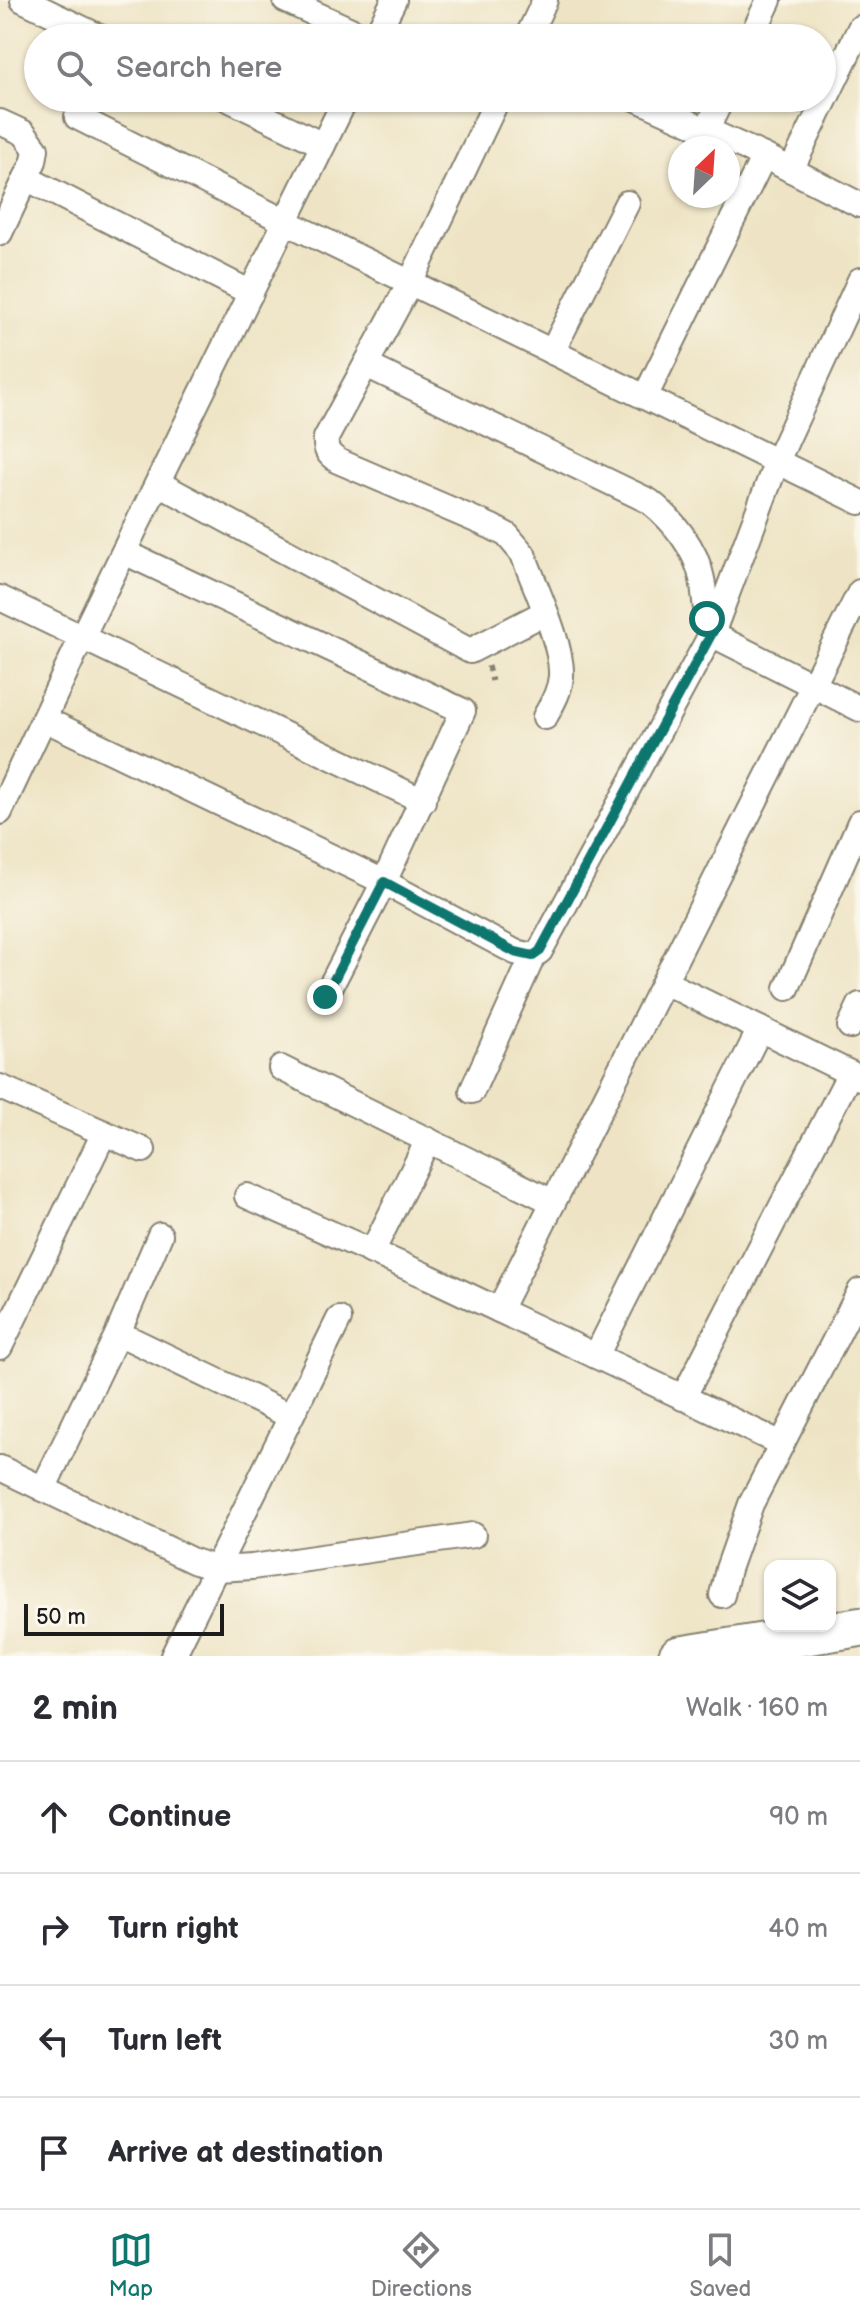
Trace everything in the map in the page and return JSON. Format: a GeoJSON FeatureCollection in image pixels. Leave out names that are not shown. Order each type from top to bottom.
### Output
{"type":"FeatureCollection","features":[{"type":"Feature","properties":{"kind":"main road"},"geometry":{"type":"LineString","coordinates":[[678,1656],[860,1627]]}},
{"type":"Feature","properties":{"kind":"street"},"geometry":{"type":"LineString","coordinates":[[23,0],[73,24]]}},
{"type":"Feature","properties":{"kind":"street"},"geometry":{"type":"LineString","coordinates":[[285,0],[337,24]]}},
{"type":"Feature","properties":{"kind":"street"},"geometry":{"type":"LineString","coordinates":[[382,24],[394,0]]}},
{"type":"Feature","properties":{"kind":"street"},"geometry":{"type":"LineString","coordinates":[[534,24],[545,0]]}},
{"type":"Feature","properties":{"kind":"street"},"geometry":{"type":"LineString","coordinates":[[758,24],[769,0]]}},
{"type":"Feature","properties":{"kind":"street"},"geometry":{"type":"LineString","coordinates":[[836,77],[860,28]]}},
{"type":"Feature","properties":{"kind":"street"},"geometry":{"type":"LineString","coordinates":[[255,112],[323,145]]}},
{"type":"Feature","properties":{"kind":"street"},"geometry":{"type":"LineString","coordinates":[[0,812],[82,637],[339,112]]}},
{"type":"Feature","properties":{"kind":"street"},"geometry":{"type":"LineString","coordinates":[[491,112],[410,283],[326,438],[325,447],[329,455],[507,535],[523,554],[556,644],[561,672],[555,698],[545,717]]}},
{"type":"Feature","properties":{"kind":"street"},"geometry":{"type":"LineString","coordinates":[[665,112],[764,156],[860,205]]}},
{"type":"Feature","properties":{"kind":"street"},"geometry":{"type":"LineString","coordinates":[[706,131],[715,112]]}},
{"type":"Feature","properties":{"kind":"street"},"geometry":{"type":"LineString","coordinates":[[791,170],[819,112]]}},
{"type":"Feature","properties":{"kind":"street"},"geometry":{"type":"LineString","coordinates":[[77,117],[860,502]]}},
{"type":"Feature","properties":{"kind":"street"},"geometry":{"type":"LineString","coordinates":[[0,122],[24,133],[36,149],[0,233]]}},
{"type":"Feature","properties":{"kind":"street"},"geometry":{"type":"LineString","coordinates":[[645,397],[764,156]]}},
{"type":"Feature","properties":{"kind":"street"},"geometry":{"type":"LineString","coordinates":[[26,178],[251,293]]}},
{"type":"Feature","properties":{"kind":"street"},"geometry":{"type":"LineString","coordinates":[[552,352],[627,203]]}},
{"type":"Feature","properties":{"kind":"street"},"geometry":{"type":"LineString","coordinates":[[472,1091],[533,956],[540,951],[713,631],[777,461],[860,280]]}},
{"type":"Feature","properties":{"kind":"street"},"geometry":{"type":"LineString","coordinates":[[366,365],[649,501],[680,532],[692,552],[702,577],[707,619],[721,639],[860,709]]}},
{"type":"Feature","properties":{"kind":"street"},"geometry":{"type":"LineString","coordinates":[[158,483],[470,651],[544,613]]}},
{"type":"Feature","properties":{"kind":"street"},"geometry":{"type":"LineString","coordinates":[[124,552],[463,711],[384,882],[325,997]]}},
{"type":"Feature","properties":{"kind":"street"},"geometry":{"type":"LineString","coordinates":[[499,1310],[860,592]]}},
{"type":"Feature","properties":{"kind":"street"},"geometry":{"type":"LineString","coordinates":[[0,598],[423,801]]}},
{"type":"Feature","properties":{"kind":"street"},"geometry":{"type":"LineString","coordinates":[[44,719],[384,882],[515,952],[533,956]]}},
{"type":"Feature","properties":{"kind":"street"},"geometry":{"type":"LineString","coordinates":[[787,988],[860,822]]}},
{"type":"Feature","properties":{"kind":"street"},"geometry":{"type":"LineString","coordinates":[[664,982],[855,1076],[683,1398]]}},
{"type":"Feature","properties":{"kind":"street"},"geometry":{"type":"LineString","coordinates":[[596,1356],[760,1029]]}},
{"type":"Feature","properties":{"kind":"street"},"geometry":{"type":"LineString","coordinates":[[281,1068],[553,1202]]}},
{"type":"Feature","properties":{"kind":"street"},"geometry":{"type":"LineString","coordinates":[[0,1087],[143,1150]]}},
{"type":"Feature","properties":{"kind":"street"},"geometry":{"type":"LineString","coordinates":[[0,1347],[104,1133]]}},
{"type":"Feature","properties":{"kind":"street"},"geometry":{"type":"LineString","coordinates":[[372,1252],[428,1140]]}},
{"type":"Feature","properties":{"kind":"street"},"geometry":{"type":"LineString","coordinates":[[247,1196],[499,1310],[782,1444]]}},
{"type":"Feature","properties":{"kind":"street"},"geometry":{"type":"LineString","coordinates":[[43,1489],[118,1333],[160,1235]]}},
{"type":"Feature","properties":{"kind":"street"},"geometry":{"type":"LineString","coordinates":[[722,1595],[739,1533],[860,1291]]}},
{"type":"Feature","properties":{"kind":"street"},"geometry":{"type":"LineString","coordinates":[[173,1656],[339,1319]]}},
{"type":"Feature","properties":{"kind":"street"},"geometry":{"type":"LineString","coordinates":[[118,1333],[290,1416]]}},
{"type":"Feature","properties":{"kind":"street"},"geometry":{"type":"LineString","coordinates":[[0,1468],[193,1561],[217,1569],[285,1563],[473,1535]]}},
{"type":"Feature","properties":{"kind":"route"},"geometry":{"type":"LineString","coordinates":[[325,997],[384,882],[515,952],[533,956],[540,951],[713,631],[707,619]]}}]}
